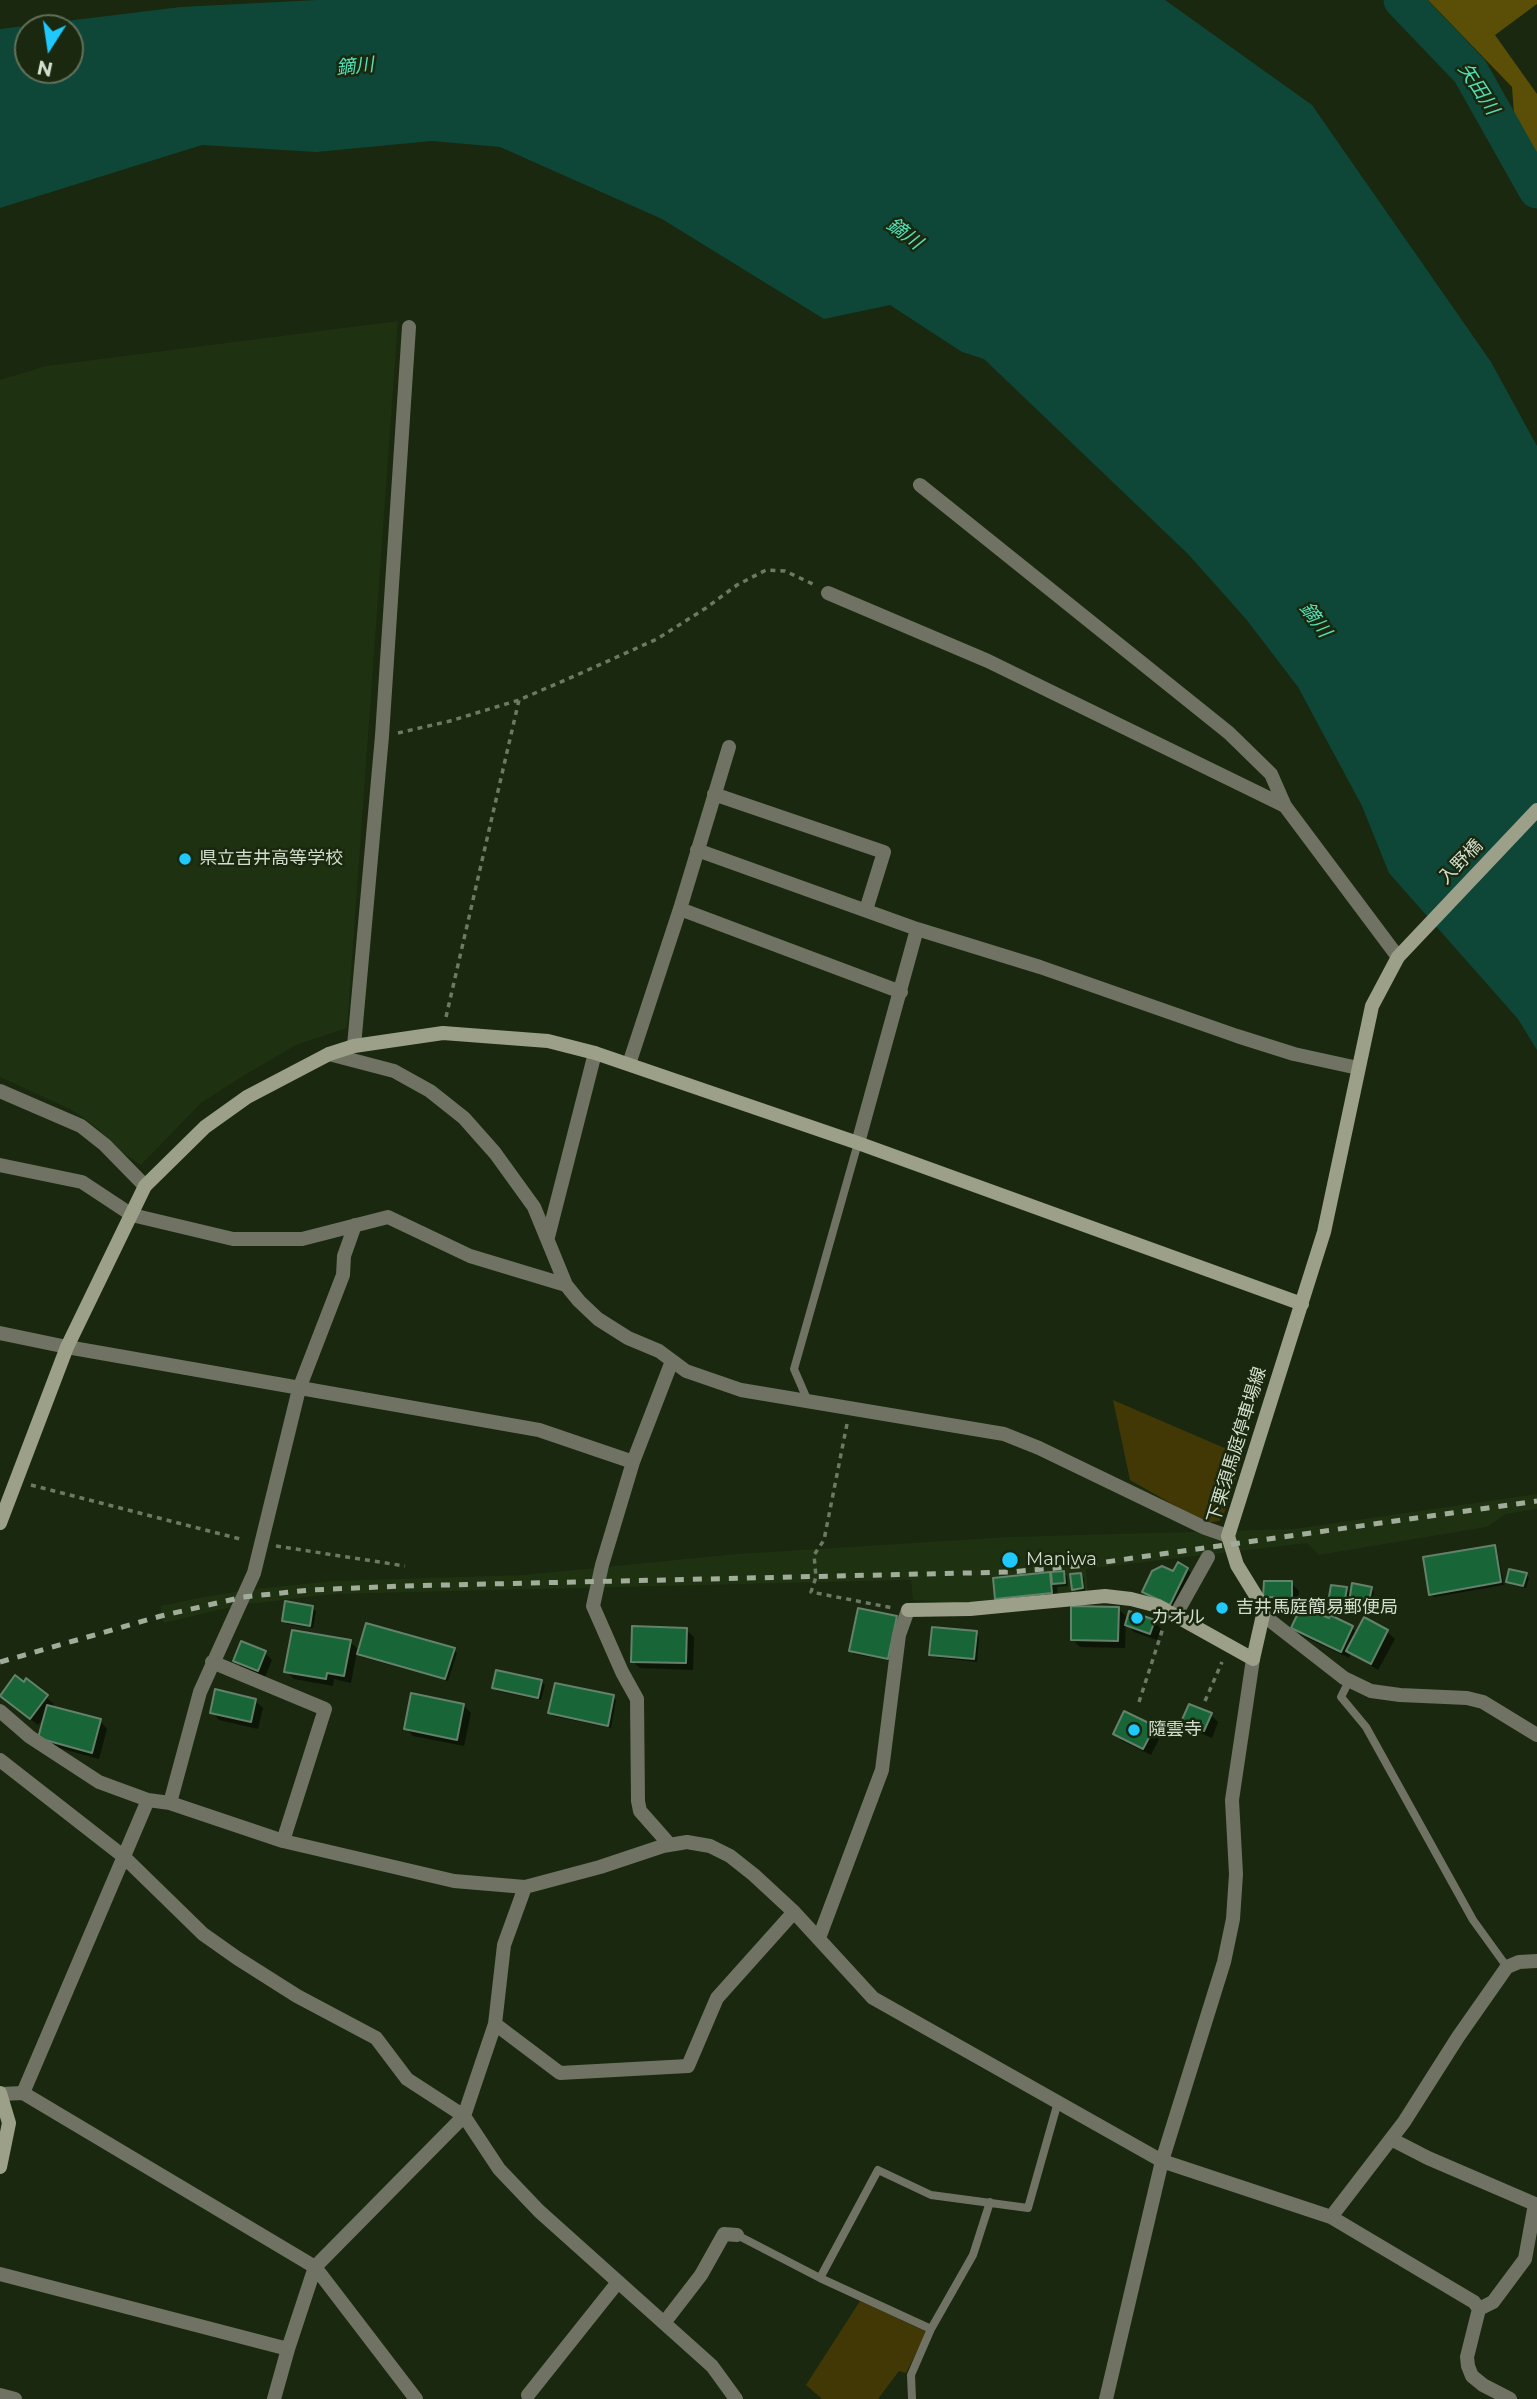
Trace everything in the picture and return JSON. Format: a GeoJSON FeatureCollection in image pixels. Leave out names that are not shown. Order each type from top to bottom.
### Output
{"type":"FeatureCollection","features":[{"type":"Feature","properties":{"kind":"street"},"geometry":{"type":"LineString","coordinates":[[354,1046],[382,736],[409,327]]}},
{"type":"Feature","properties":{"kind":"street"},"geometry":{"type":"LineString","coordinates":[[920,485],[1229,733],[1271,774],[1285,806],[1398,957]]}},
{"type":"Feature","properties":{"kind":"street"},"geometry":{"type":"LineString","coordinates":[[828,593],[988,661],[1285,806]]}},
{"type":"Feature","properties":{"kind":"street"},"geometry":{"type":"LineString","coordinates":[[629,1064],[729,747]]}},
{"type":"Feature","properties":{"kind":"street"},"geometry":{"type":"LineString","coordinates":[[713,794],[884,852],[866,910]]}},
{"type":"Feature","properties":{"kind":"street","name":"入野橋"},"geometry":{"type":"LineString","coordinates":[[1413,940],[1537,810]]}},
{"type":"Feature","properties":{"kind":"street"},"geometry":{"type":"LineString","coordinates":[[697,850],[917,929],[1040,967],[1153,1009],[1282,1051],[1358,1068]]}},
{"type":"Feature","properties":{"kind":"street"},"geometry":{"type":"LineString","coordinates":[[680,909],[901,992]]}},
{"type":"Feature","properties":{"kind":"street"},"geometry":{"type":"LineString","coordinates":[[858,1143],[917,929]]}},
{"type":"Feature","properties":{"kind":"street","name":"下栗須馬庭停車場線"},"geometry":{"type":"LineString","coordinates":[[1263,1615],[1261,1604],[1237,1565],[1228,1536],[1324,1232],[1372,1006],[1398,957],[1413,940]]}},
{"type":"Feature","properties":{"kind":"street"},"geometry":{"type":"LineString","coordinates":[[0,1523],[67,1348],[145,1186],[205,1127],[247,1097],[329,1054],[354,1046],[443,1032],[548,1041],[595,1053],[858,1143],[1302,1304]]}},
{"type":"Feature","properties":{"kind":"street"},"geometry":{"type":"LineString","coordinates":[[548,1237],[595,1053]]}},
{"type":"Feature","properties":{"kind":"street"},"geometry":{"type":"LineString","coordinates":[[329,1054],[394,1071],[430,1091],[464,1118],[516,1180],[534,1207],[566,1285],[598,1319],[628,1338],[659,1352],[686,1371],[741,1390],[1004,1434],[1039,1448],[1205,1528],[1228,1536]]}},
{"type":"Feature","properties":{"kind":"street"},"geometry":{"type":"LineString","coordinates":[[0,1091],[81,1126],[105,1145],[145,1186]]}},
{"type":"Feature","properties":{"kind":"street"},"geometry":{"type":"LineString","coordinates":[[0,1165],[82,1182],[132,1215],[233,1239],[302,1239],[388,1217],[470,1256],[566,1285]]}},
{"type":"Feature","properties":{"kind":"street"},"geometry":{"type":"LineString","coordinates":[[170,1803],[200,1692],[254,1573],[299,1389],[342,1275],[344,1256],[355,1226]]}},
{"type":"Feature","properties":{"kind":"street"},"geometry":{"type":"LineString","coordinates":[[0,1333],[67,1348],[539,1430],[633,1462]]}},
{"type":"Feature","properties":{"kind":"street"},"geometry":{"type":"LineString","coordinates":[[670,1845],[640,1811],[637,1699],[593,1606],[602,1565],[633,1462],[672,1361]]}},
{"type":"Feature","properties":{"kind":"street"},"geometry":{"type":"LineString","coordinates":[[0,1482],[17,1482]]}},
{"type":"Feature","properties":{"kind":"street"},"geometry":{"type":"LineString","coordinates":[[1173,1614],[1208,1557]]}},
{"type":"Feature","properties":{"kind":"street"},"geometry":{"type":"LineString","coordinates":[[819,1938],[882,1770],[899,1635],[908,1610],[970,1609],[1105,1596],[1131,1599],[1158,1606],[1253,1659]]}},
{"type":"Feature","properties":{"kind":"street"},"geometry":{"type":"LineString","coordinates":[[1106,2399],[1162,2161],[1224,1962],[1233,1919],[1236,1874],[1232,1800],[1253,1659],[1263,1615],[1349,1681],[1371,1691],[1467,1698],[1483,1702],[1537,1735]]}},
{"type":"Feature","properties":{"kind":"street"},"geometry":{"type":"LineString","coordinates":[[212,1662],[325,1709],[283,1841]]}},
{"type":"Feature","properties":{"kind":"street"},"geometry":{"type":"LineString","coordinates":[[0,1711],[30,1737],[99,1782],[148,1800],[170,1803],[283,1841],[454,1881],[525,1887],[670,1845],[687,1842],[710,1846],[730,1856],[794,1912],[873,1998],[1162,2161],[1331,2217],[1474,2302],[1479,2309]]}},
{"type":"Feature","properties":{"kind":"street"},"geometry":{"type":"LineString","coordinates":[[0,1760],[123,1856],[203,1934],[298,1996],[376,2038],[407,2079],[464,2116],[499,2169],[539,2211],[712,2366],[736,2399]]}},
{"type":"Feature","properties":{"kind":"street"},"geometry":{"type":"LineString","coordinates":[[23,2093],[148,1800]]}},
{"type":"Feature","properties":{"kind":"street"},"geometry":{"type":"LineString","coordinates":[[274,2399],[315,2267],[464,2116],[495,2024],[504,1945],[525,1887]]}},
{"type":"Feature","properties":{"kind":"street"},"geometry":{"type":"LineString","coordinates":[[495,2024],[560,2073],[688,2066],[718,1998],[794,1912]]}},
{"type":"Feature","properties":{"kind":"street"},"geometry":{"type":"LineString","coordinates":[[1331,2217],[1391,2139],[1507,1967],[1519,1962],[1537,1961]]}},
{"type":"Feature","properties":{"kind":"street"},"geometry":{"type":"LineString","coordinates":[[0,2166],[9,2123],[1,2093],[23,2093],[315,2267],[416,2399]]}},
{"type":"Feature","properties":{"kind":"street"},"geometry":{"type":"LineString","coordinates":[[1391,2139],[1535,2204],[1525,2259],[1493,2302],[1479,2309],[1467,2357],[1472,2376],[1510,2399]]}},
{"type":"Feature","properties":{"kind":"street"},"geometry":{"type":"LineString","coordinates":[[664,2323],[702,2276],[724,2234],[737,2235]]}},
{"type":"Feature","properties":{"kind":"street"},"geometry":{"type":"LineString","coordinates":[[0,2274],[288,2349]]}},
{"type":"Feature","properties":{"kind":"street"},"geometry":{"type":"LineString","coordinates":[[528,2395],[618,2282]]}},
{"type":"Feature","properties":{"kind":"street"},"geometry":{"type":"LineString","coordinates":[[0,2395],[15,2399]]}},
{"type":"Feature","properties":{"kind":"lane"},"geometry":{"type":"LineString","coordinates":[[807,1399],[794,1368],[858,1143]]}},
{"type":"Feature","properties":{"kind":"lane"},"geometry":{"type":"LineString","coordinates":[[1349,1681],[1341,1698],[1366,1727],[1473,1920],[1507,1967]]}},
{"type":"Feature","properties":{"kind":"lane"},"geometry":{"type":"LineString","coordinates":[[820,2278],[878,2170],[931,2195],[1028,2208],[1058,2102]]}},
{"type":"Feature","properties":{"kind":"lane"},"geometry":{"type":"LineString","coordinates":[[912,2399],[911,2375],[931,2329],[973,2255],[990,2202]]}},
{"type":"Feature","properties":{"kind":"lane"},"geometry":{"type":"LineString","coordinates":[[737,2235],[820,2278],[931,2329]]}},
{"type":"Feature","properties":{"kind":"path"},"geometry":{"type":"LineString","coordinates":[[382,736],[450,721],[519,700],[657,639],[737,585],[766,570],[785,571],[804,578],[828,593]]}},
{"type":"Feature","properties":{"kind":"path"},"geometry":{"type":"LineString","coordinates":[[443,1032],[519,700]]}},
{"type":"Feature","properties":{"kind":"path"},"geometry":{"type":"LineString","coordinates":[[850,1408],[824,1541],[814,1555],[816,1577],[811,1592],[908,1610]]}},
{"type":"Feature","properties":{"kind":"path"},"geometry":{"type":"LineString","coordinates":[[17,1482],[262,1544],[405,1566]]}},
{"type":"Feature","properties":{"kind":"path"},"geometry":{"type":"LineString","coordinates":[[1139,1702],[1173,1614]]}},
{"type":"Feature","properties":{"kind":"path"},"geometry":{"type":"LineString","coordinates":[[1205,1701],[1229,1646]]}},
{"type":"Feature","properties":{"kind":"shaded area"},"geometry":{"type":"Polygon","coordinates":[[[1428,0],[1537,0],[1537,4],[1495,35],[1537,94],[1537,178],[1515,127],[1512,87],[1428,0]]]}},
{"type":"Feature","properties":{"kind":"shaded area"},"geometry":{"type":"Polygon","coordinates":[[[398,321],[347,1028],[296,1045],[200,1104],[141,1165],[120,1151],[97,1128],[74,1111],[0,1077],[0,380],[46,366],[398,321]]]}},
{"type":"Feature","properties":{"kind":"shaded area"},"geometry":{"type":"Polygon","coordinates":[[[1113,1400],[1243,1456],[1223,1517],[1219,1521],[1205,1523],[1130,1480],[1113,1400]]]}},
{"type":"Feature","properties":{"kind":"shaded area"},"geometry":{"type":"Polygon","coordinates":[[[1537,1494],[1537,1509],[1506,1514],[1487,1527],[1319,1555],[1307,1543],[1086,1569],[1088,1593],[972,1604],[913,1600],[911,1580],[335,1594],[240,1605],[164,1623],[161,1616],[161,1606],[198,1598],[332,1581],[523,1575],[737,1554],[1008,1537],[1293,1529],[1537,1494]]]}},
{"type":"Feature","properties":{"kind":"shaded area"},"geometry":{"type":"Polygon","coordinates":[[[860,2301],[927,2332],[906,2373],[899,2371],[878,2399],[822,2399],[806,2385],[860,2301]]]}},
{"type":"Feature","properties":{"kind":"water","name":"鏑川"},"geometry":{"type":"Polygon","coordinates":[[[317,0],[1165,0],[1312,105],[1491,362],[1537,446],[1537,1050],[1518,1019],[1389,873],[1362,806],[1298,687],[1246,619],[1188,554],[984,359],[962,352],[890,305],[824,319],[662,219],[500,147],[432,141],[316,152],[202,145],[0,208],[0,29],[14,27],[14,84],[84,84],[84,19],[181,7],[317,0]]]}},
{"type":"Feature","properties":{"kind":"building"},"geometry":{"type":"Polygon","coordinates":[[[1495,1545],[1501,1582],[1429,1595],[1423,1557],[1495,1545]]]}},
{"type":"Feature","properties":{"kind":"building"},"geometry":{"type":"Polygon","coordinates":[[[1178,1562],[1188,1568],[1170,1605],[1142,1592],[1152,1571],[1162,1566],[1173,1571],[1178,1562]]]}},
{"type":"Feature","properties":{"kind":"building"},"geometry":{"type":"Polygon","coordinates":[[[1509,1569],[1527,1573],[1523,1586],[1506,1582],[1509,1569]]]}},
{"type":"Feature","properties":{"kind":"building"},"geometry":{"type":"Polygon","coordinates":[[[1064,1571],[1065,1583],[1052,1584],[1051,1572],[1064,1571]]]}},
{"type":"Feature","properties":{"kind":"building"},"geometry":{"type":"Polygon","coordinates":[[[1050,1572],[1052,1593],[995,1599],[993,1578],[1050,1572]]]}},
{"type":"Feature","properties":{"kind":"building"},"geometry":{"type":"Polygon","coordinates":[[[1081,1573],[1083,1588],[1072,1590],[1070,1574],[1081,1573]]]}},
{"type":"Feature","properties":{"kind":"building"},"geometry":{"type":"Polygon","coordinates":[[[1264,1581],[1292,1581],[1292,1598],[1263,1597],[1264,1581]]]}},
{"type":"Feature","properties":{"kind":"building"},"geometry":{"type":"Polygon","coordinates":[[[1352,1583],[1372,1587],[1368,1606],[1349,1602],[1352,1583]]]}},
{"type":"Feature","properties":{"kind":"building"},"geometry":{"type":"Polygon","coordinates":[[[1331,1585],[1347,1587],[1344,1606],[1328,1603],[1331,1585]]]}},
{"type":"Feature","properties":{"kind":"building"},"geometry":{"type":"Polygon","coordinates":[[[285,1601],[313,1606],[310,1626],[282,1621],[285,1601]]]}},
{"type":"Feature","properties":{"kind":"building"},"geometry":{"type":"Polygon","coordinates":[[[1071,1606],[1119,1607],[1118,1641],[1071,1640],[1071,1606]]]}},
{"type":"Feature","properties":{"kind":"building"},"geometry":{"type":"Polygon","coordinates":[[[858,1608],[897,1616],[888,1659],[849,1651],[858,1608]]]}},
{"type":"Feature","properties":{"kind":"building"},"geometry":{"type":"Polygon","coordinates":[[[1129,1611],[1155,1620],[1150,1634],[1125,1625],[1129,1611]]]}},
{"type":"Feature","properties":{"kind":"building"},"geometry":{"type":"Polygon","coordinates":[[[1299,1611],[1311,1616],[1313,1611],[1329,1618],[1330,1615],[1353,1626],[1341,1652],[1291,1628],[1299,1611]]]}},
{"type":"Feature","properties":{"kind":"building"},"geometry":{"type":"Polygon","coordinates":[[[1364,1617],[1388,1630],[1371,1664],[1346,1651],[1364,1617]]]}},
{"type":"Feature","properties":{"kind":"building"},"geometry":{"type":"Polygon","coordinates":[[[366,1623],[455,1648],[445,1679],[357,1654],[366,1623]]]}},
{"type":"Feature","properties":{"kind":"building"},"geometry":{"type":"Polygon","coordinates":[[[632,1626],[687,1628],[686,1663],[631,1662],[632,1626]]]}},
{"type":"Feature","properties":{"kind":"building"},"geometry":{"type":"Polygon","coordinates":[[[932,1627],[977,1631],[974,1659],[929,1655],[932,1627]]]}},
{"type":"Feature","properties":{"kind":"building"},"geometry":{"type":"Polygon","coordinates":[[[292,1630],[351,1640],[344,1676],[327,1673],[326,1679],[284,1672],[292,1630]]]}},
{"type":"Feature","properties":{"kind":"building"},"geometry":{"type":"Polygon","coordinates":[[[241,1641],[266,1651],[258,1671],[233,1661],[241,1641]]]}},
{"type":"Feature","properties":{"kind":"building"},"geometry":{"type":"Polygon","coordinates":[[[496,1670],[542,1680],[538,1698],[492,1688],[496,1670]]]}},
{"type":"Feature","properties":{"kind":"building"},"geometry":{"type":"Polygon","coordinates":[[[15,1675],[24,1682],[26,1678],[48,1695],[30,1719],[0,1696],[15,1675]]]}},
{"type":"Feature","properties":{"kind":"building"},"geometry":{"type":"Polygon","coordinates":[[[555,1683],[614,1695],[608,1726],[548,1713],[555,1683]]]}},
{"type":"Feature","properties":{"kind":"building"},"geometry":{"type":"Polygon","coordinates":[[[215,1689],[256,1699],[251,1722],[210,1713],[215,1689]]]}},
{"type":"Feature","properties":{"kind":"building"},"geometry":{"type":"Polygon","coordinates":[[[411,1693],[464,1704],[457,1740],[404,1729],[411,1693]]]}},
{"type":"Feature","properties":{"kind":"building"},"geometry":{"type":"Polygon","coordinates":[[[1189,1704],[1212,1713],[1204,1731],[1181,1722],[1189,1704]]]}},
{"type":"Feature","properties":{"kind":"building"},"geometry":{"type":"Polygon","coordinates":[[[47,1705],[101,1719],[92,1753],[38,1738],[47,1705]]]}},
{"type":"Feature","properties":{"kind":"building","name":"隨雲寺"},"geometry":{"type":"Polygon","coordinates":[[[1124,1711],[1155,1726],[1143,1749],[1113,1734],[1124,1711]]]}},
{"type":"Feature","properties":{"kind":"waterway","name":"矢田川"},"geometry":{"type":"LineString","coordinates":[[1402,0],[1470,71],[1537,190]]}},
{"type":"Feature","properties":{"kind":"railway"},"geometry":{"type":"LineString","coordinates":[[0,1662],[161,1616],[243,1597],[310,1590],[402,1586],[1010,1572],[1077,1566],[1537,1501]]}},
{"type":"Feature","properties":{"kind":"place","name":"県立吉井高等学校"},"geometry":{"type":"Point","coordinates":[185,859]}},
{"type":"Feature","properties":{"kind":"place","name":"Maniwa"},"geometry":{"type":"Point","coordinates":[1010,1560]}},
{"type":"Feature","properties":{"kind":"place","name":"吉井馬庭簡易郵便局"},"geometry":{"type":"Point","coordinates":[1222,1608]}},
{"type":"Feature","properties":{"kind":"place","name":"カオル"},"geometry":{"type":"Point","coordinates":[1137,1618]}},
{"type":"Feature","properties":{"kind":"place","name":"隨雲寺"},"geometry":{"type":"Point","coordinates":[1134,1730]}}]}
